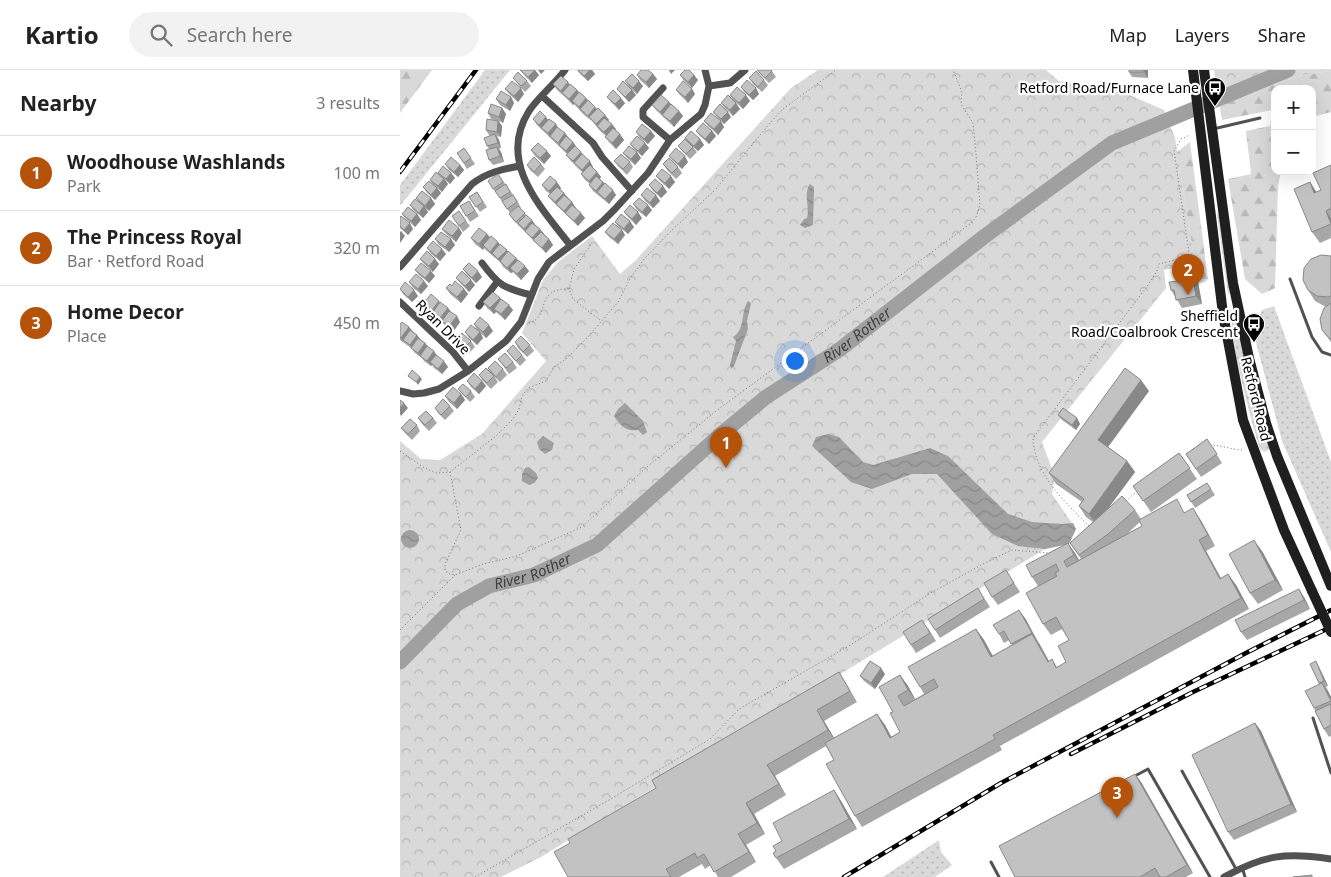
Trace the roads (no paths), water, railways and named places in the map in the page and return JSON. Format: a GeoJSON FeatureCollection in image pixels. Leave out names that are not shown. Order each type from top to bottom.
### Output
{"type":"FeatureCollection","features":[{"type":"Feature","properties":{"kind":"main road","name":"Retford Road"},"geometry":{"type":"LineString","coordinates":[[1193,70],[1223,314],[1243,420],[1284,530],[1331,632]]}},
{"type":"Feature","properties":{"kind":"main road","name":"Retford Road"},"geometry":{"type":"LineString","coordinates":[[1204,70],[1233,283],[1249,358],[1266,423],[1277,456],[1330,584]]}},
{"type":"Feature","properties":{"kind":"street"},"geometry":{"type":"LineString","coordinates":[[565,70],[530,111],[519,133],[517,155],[537,203],[570,245]]}},
{"type":"Feature","properties":{"kind":"street"},"geometry":{"type":"LineString","coordinates":[[400,391],[424,394],[439,388],[468,372],[506,341],[521,322],[538,279],[549,262],[615,209],[648,173],[670,140],[701,114],[708,96],[709,86],[705,70]]}},
{"type":"Feature","properties":{"kind":"street"},"geometry":{"type":"LineString","coordinates":[[709,86],[730,83],[745,70]]}},
{"type":"Feature","properties":{"kind":"street"},"geometry":{"type":"LineString","coordinates":[[663,88],[643,110],[642,114],[643,117],[670,140]]}},
{"type":"Feature","properties":{"kind":"street"},"geometry":{"type":"LineString","coordinates":[[542,96],[593,143],[607,163],[632,191]]}},
{"type":"Feature","properties":{"kind":"street"},"geometry":{"type":"LineString","coordinates":[[400,267],[454,202],[472,184],[493,172],[520,166]]}},
{"type":"Feature","properties":{"kind":"street"},"geometry":{"type":"LineString","coordinates":[[482,263],[497,282],[508,288],[531,295]]}},
{"type":"Feature","properties":{"kind":"street"},"geometry":{"type":"LineString","coordinates":[[479,306],[497,282]]}},
{"type":"Feature","properties":{"kind":"street","name":"Ryan Drive"},"geometry":{"type":"LineString","coordinates":[[400,302],[454,352],[468,372]]}},
{"type":"Feature","properties":{"kind":"street"},"geometry":{"type":"LineString","coordinates":[[1224,877],[1239,868],[1272,856],[1307,855],[1331,859]]}},
{"type":"Feature","properties":{"kind":"lane"},"geometry":{"type":"LineString","coordinates":[[1212,130],[1260,118]]}},
{"type":"Feature","properties":{"kind":"lane"},"geometry":{"type":"LineString","coordinates":[[1290,279],[1312,336],[1322,352],[1331,355]]}},
{"type":"Feature","properties":{"kind":"lane"},"geometry":{"type":"LineString","coordinates":[[1313,718],[1331,773]]}},
{"type":"Feature","properties":{"kind":"lane"},"geometry":{"type":"LineString","coordinates":[[1132,778],[1148,769],[1210,877]]}},
{"type":"Feature","properties":{"kind":"lane"},"geometry":{"type":"LineString","coordinates":[[1182,771],[1246,877]]}},
{"type":"Feature","properties":{"kind":"lane"},"geometry":{"type":"LineString","coordinates":[[991,862],[999,877]]}},
{"type":"Feature","properties":{"kind":"water"},"geometry":{"type":"Polygon","coordinates":[[[810,184],[814,187],[813,225],[805,228],[800,225],[807,218],[807,192],[810,184]]]}},
{"type":"Feature","properties":{"kind":"water"},"geometry":{"type":"Polygon","coordinates":[[[748,301],[751,303],[747,321],[748,329],[734,366],[731,369],[730,365],[736,341],[733,337],[740,330],[748,301]]]}},
{"type":"Feature","properties":{"kind":"water"},"geometry":{"type":"Polygon","coordinates":[[[625,403],[643,421],[647,432],[643,435],[638,430],[630,430],[624,427],[614,416],[625,403]]]}},
{"type":"Feature","properties":{"kind":"water"},"geometry":{"type":"Polygon","coordinates":[[[828,434],[839,437],[863,462],[873,465],[930,448],[948,456],[1008,514],[1032,522],[1073,523],[1076,529],[1069,544],[1045,549],[1018,546],[992,534],[937,474],[912,474],[872,489],[851,482],[812,446],[816,437],[828,434]]]}},
{"type":"Feature","properties":{"kind":"water"},"geometry":{"type":"Polygon","coordinates":[[[543,436],[554,443],[552,450],[545,454],[539,449],[537,442],[543,436]]]}},
{"type":"Feature","properties":{"kind":"water"},"geometry":{"type":"Polygon","coordinates":[[[529,467],[536,473],[538,478],[529,485],[522,481],[522,474],[525,468],[529,467]]]}},
{"type":"Feature","properties":{"kind":"water"},"geometry":{"type":"Polygon","coordinates":[[[410,530],[418,535],[419,539],[414,547],[410,548],[402,543],[401,539],[406,531],[410,530]]]}},
{"type":"Feature","properties":{"kind":"waterway","name":"River Rother"},"geometry":{"type":"LineString","coordinates":[[400,662],[457,604],[489,586],[534,575],[597,545],[720,435],[766,397],[839,350],[985,236],[1112,143],[1288,70]]}},
{"type":"Feature","properties":{"kind":"railway"},"geometry":{"type":"LineString","coordinates":[[400,172],[476,70]]}},
{"type":"Feature","properties":{"kind":"railway"},"geometry":{"type":"LineString","coordinates":[[844,877],[1001,783],[1331,610]]}},
{"type":"Feature","properties":{"kind":"railway"},"geometry":{"type":"LineString","coordinates":[[1071,754],[1193,692],[1331,627]]}},
{"type":"Feature","properties":{"kind":"place","name":"Retford Road/Furnace Lane"},"geometry":{"type":"Point","coordinates":[1215,107]}},
{"type":"Feature","properties":{"kind":"place","name":"The Princess Royal"},"geometry":{"type":"Point","coordinates":[1188,295]}},
{"type":"Feature","properties":{"kind":"place","name":"Sheffield Road/Coalbrook Crescent"},"geometry":{"type":"Point","coordinates":[1254,343]}},
{"type":"Feature","properties":{"kind":"place","name":"Woodhouse Washlands"},"geometry":{"type":"Point","coordinates":[726,468]}},
{"type":"Feature","properties":{"kind":"place","name":"Home Decor"},"geometry":{"type":"Point","coordinates":[1117,818]}}]}
